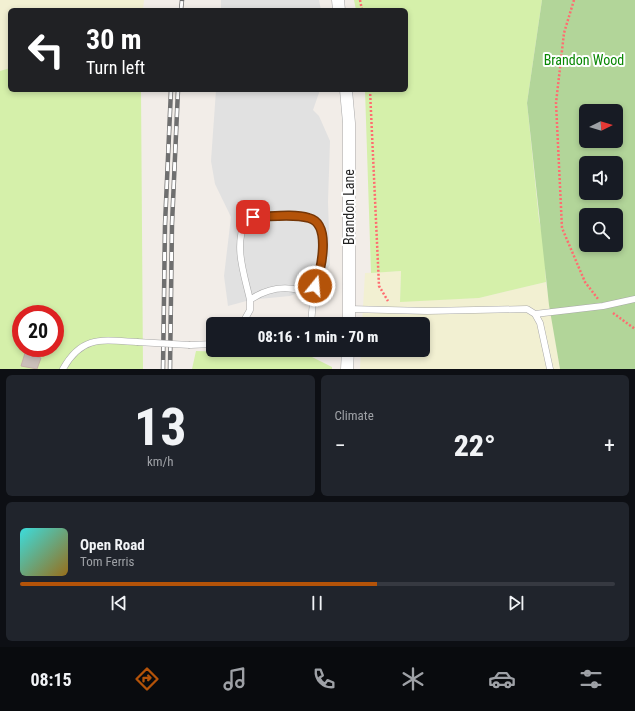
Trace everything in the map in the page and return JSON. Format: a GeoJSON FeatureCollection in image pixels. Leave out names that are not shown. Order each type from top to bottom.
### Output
{"type":"FeatureCollection","features":[{"type":"Feature","properties":{"kind":"street","name":"Brandon Lane"},"geometry":{"type":"LineString","coordinates":[[346,92],[349,123],[349,317]]}},
{"type":"Feature","properties":{"kind":"street"},"geometry":{"type":"LineString","coordinates":[[347,369],[348,357]]}},
{"type":"Feature","properties":{"kind":"lane"},"geometry":{"type":"LineString","coordinates":[[246,317],[250,310],[250,300],[241,261],[240,239],[245,220],[253,217],[310,218],[318,224],[322,233],[322,262],[314,295],[312,317]]}},
{"type":"Feature","properties":{"kind":"lane"},"geometry":{"type":"LineString","coordinates":[[250,300],[258,294],[290,287],[300,289],[314,295]]}},
{"type":"Feature","properties":{"kind":"lane"},"geometry":{"type":"LineString","coordinates":[[535,314],[603,306],[635,299]]}},
{"type":"Feature","properties":{"kind":"lane"},"geometry":{"type":"LineString","coordinates":[[349,309],[527,309],[535,314],[540,323],[550,369]]}},
{"type":"Feature","properties":{"kind":"lane"},"geometry":{"type":"LineString","coordinates":[[63,369],[71,355],[83,345],[112,340],[190,345],[206,344]]}},
{"type":"Feature","properties":{"kind":"path"},"geometry":{"type":"LineString","coordinates":[[574,0],[564,33],[556,103],[562,228],[585,282],[603,306],[635,329]]}},
{"type":"Feature","properties":{"kind":"path"},"geometry":{"type":"LineString","coordinates":[[370,92],[379,286],[389,303],[406,310]]}},
{"type":"Feature","properties":{"kind":"shaded area"},"geometry":{"type":"Polygon","coordinates":[[[0,0],[144,0],[143,8],[8,8],[8,69],[0,71],[0,0]]]}},
{"type":"Feature","properties":{"kind":"shaded area"},"geometry":{"type":"Polygon","coordinates":[[[221,0],[319,0],[321,8],[221,8],[221,0]]]}},
{"type":"Feature","properties":{"kind":"shaded area"},"geometry":{"type":"Polygon","coordinates":[[[216,92],[319,92],[313,110],[319,116],[330,141],[328,202],[330,265],[315,286],[290,296],[250,300],[228,306],[224,276],[231,217],[215,184],[211,161],[216,92]]]}},
{"type":"Feature","properties":{"kind":"shaded area"},"geometry":{"type":"Polygon","coordinates":[[[401,271],[400,301],[479,298],[546,282],[560,369],[360,369],[361,357],[430,357],[430,317],[362,317],[365,273],[401,271]]]}},
{"type":"Feature","properties":{"kind":"green space"},"geometry":{"type":"Polygon","coordinates":[[[354,0],[542,0],[527,103],[539,219],[544,243],[546,282],[479,298],[400,302],[401,271],[371,273],[365,92],[408,92],[408,8],[356,8],[354,0]]]}},
{"type":"Feature","properties":{"kind":"green space","name":"Brandon Wood"},"geometry":{"type":"Polygon","coordinates":[[[542,0],[635,0],[635,369],[560,369],[549,305],[527,103],[542,0]]]}},
{"type":"Feature","properties":{"kind":"green space"},"geometry":{"type":"Polygon","coordinates":[[[8,69],[8,92],[141,92],[143,369],[0,369],[0,71],[8,69]]]}},
{"type":"Feature","properties":{"kind":"green space"},"geometry":{"type":"Polygon","coordinates":[[[196,351],[206,351],[206,357],[312,357],[332,367],[332,369],[192,369],[196,351]]]}},
{"type":"Feature","properties":{"kind":"building"},"geometry":{"type":"Polygon","coordinates":[[[24,357],[41,358],[37,369],[21,366],[24,357]]]}},
{"type":"Feature","properties":{"kind":"railway"},"geometry":{"type":"LineString","coordinates":[[181,8],[182,0]]}},
{"type":"Feature","properties":{"kind":"railway"},"geometry":{"type":"LineString","coordinates":[[163,369],[165,225],[171,92]]}},
{"type":"Feature","properties":{"kind":"railway"},"geometry":{"type":"LineString","coordinates":[[170,369],[172,224],[178,92]]}},
{"type":"Feature","properties":{"kind":"route"},"geometry":{"type":"LineString","coordinates":[[253,217],[310,218],[318,224],[322,233],[322,262],[315,286]]}}]}
